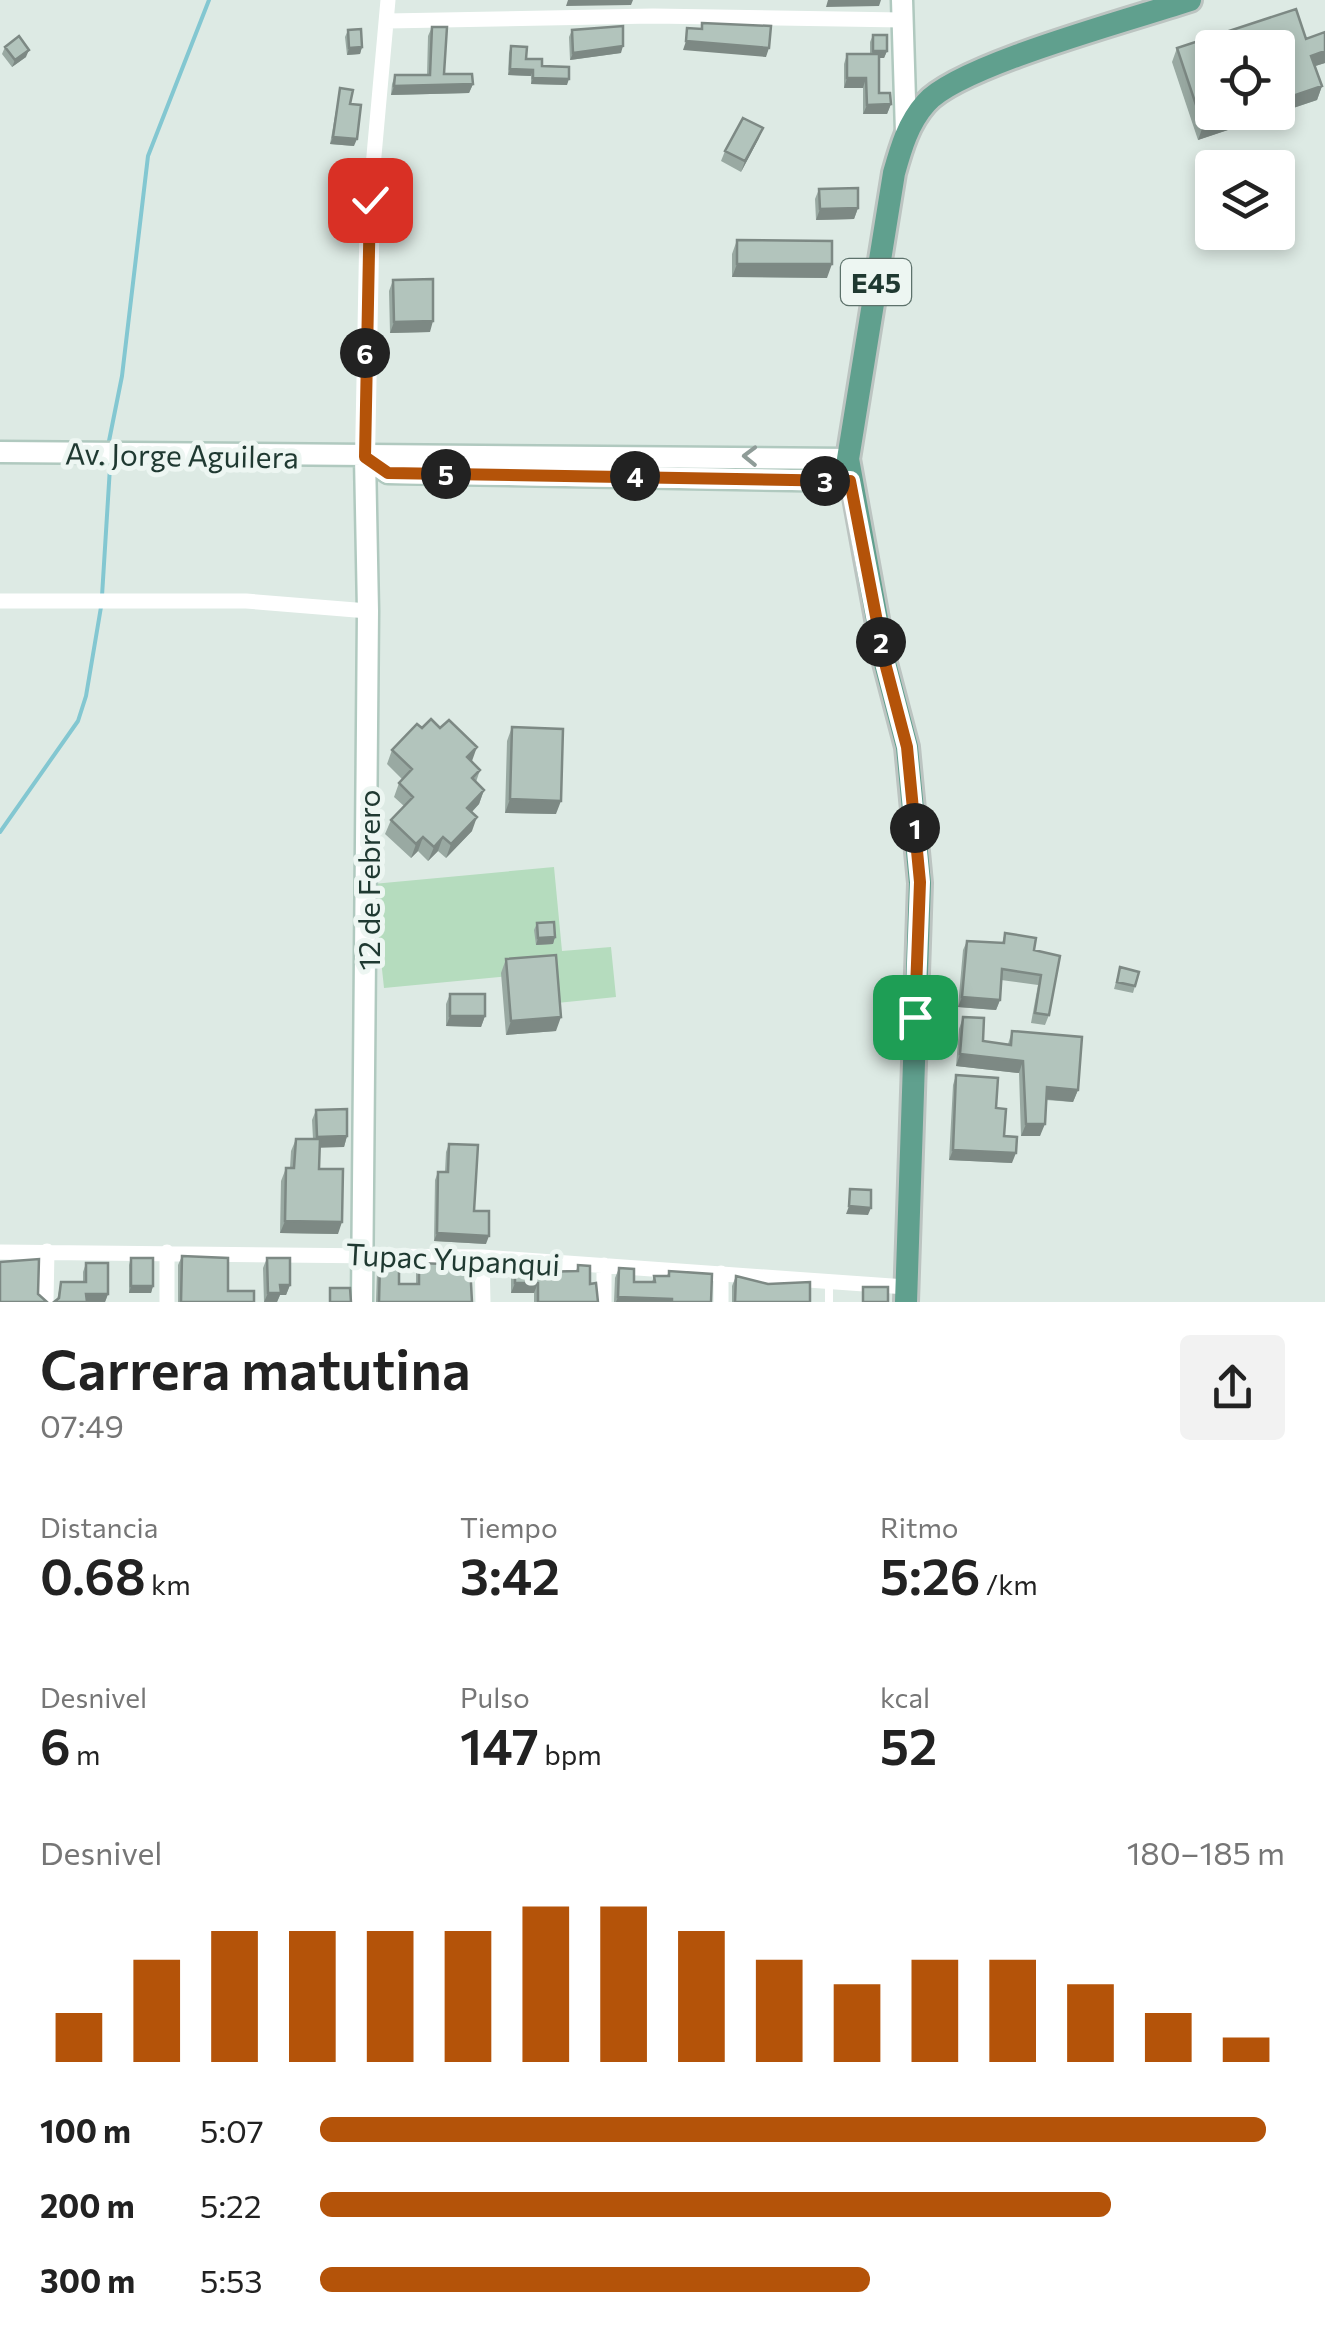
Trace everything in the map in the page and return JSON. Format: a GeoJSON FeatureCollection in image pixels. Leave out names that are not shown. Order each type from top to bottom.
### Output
{"type":"FeatureCollection","features":[{"type":"Feature","properties":{"kind":"main road","name":"E45"},"geometry":{"type":"LineString","coordinates":[[906,1294],[920,882],[907,747],[885,663],[849,470],[894,173],[906,133],[926,103],[944,86],[1177,2]]}},
{"type":"Feature","properties":{"kind":"street"},"geometry":{"type":"LineString","coordinates":[[365,457],[370,200],[388,0]]}},
{"type":"Feature","properties":{"kind":"street"},"geometry":{"type":"LineString","coordinates":[[387,21],[652,8],[902,10],[906,133]]}},
{"type":"Feature","properties":{"kind":"street","name":"Av. Jorge Aguilera"},"geometry":{"type":"LineString","coordinates":[[0,452],[365,457],[388,473],[849,470]]}},
{"type":"Feature","properties":{"kind":"street","name":"12 de Febrero"},"geometry":{"type":"LineString","coordinates":[[362,1302],[368,611],[365,457]]}},
{"type":"Feature","properties":{"kind":"street"},"geometry":{"type":"LineString","coordinates":[[0,601],[246,601],[368,611]]}},
{"type":"Feature","properties":{"kind":"street"},"geometry":{"type":"LineString","coordinates":[[46,1302],[48,1251]]}},
{"type":"Feature","properties":{"kind":"street","name":"Tupac Yupanqui"},"geometry":{"type":"LineString","coordinates":[[0,1252],[363,1252],[482,1257],[829,1280],[906,1294]]}},
{"type":"Feature","properties":{"kind":"street"},"geometry":{"type":"LineString","coordinates":[[167,1252],[167,1302]]}},
{"type":"Feature","properties":{"kind":"street"},"geometry":{"type":"LineString","coordinates":[[482,1257],[483,1302]]}},
{"type":"Feature","properties":{"kind":"street"},"geometry":{"type":"LineString","coordinates":[[604,1265],[604,1302]]}},
{"type":"Feature","properties":{"kind":"street"},"geometry":{"type":"LineString","coordinates":[[721,1273],[721,1302]]}},
{"type":"Feature","properties":{"kind":"lane"},"geometry":{"type":"LineString","coordinates":[[829,1280],[829,1302]]}},
{"type":"Feature","properties":{"kind":"green space"},"geometry":{"type":"Polygon","coordinates":[[[554,867],[562,951],[611,947],[616,997],[557,1003],[553,972],[384,988],[373,884],[554,867]]]}},
{"type":"Feature","properties":{"kind":"building"},"geometry":{"type":"Polygon","coordinates":[[[1296,9],[1306,39],[1325,32],[1325,51],[1311,56],[1322,86],[1295,95],[1295,30],[1232,30],[1296,9]]]}},
{"type":"Feature","properties":{"kind":"building"},"geometry":{"type":"Polygon","coordinates":[[[702,23],[771,26],[769,48],[686,41],[687,28],[702,29],[702,23]]]}},
{"type":"Feature","properties":{"kind":"building"},"geometry":{"type":"Polygon","coordinates":[[[623,26],[623,46],[573,53],[572,30],[623,26]]]}},
{"type":"Feature","properties":{"kind":"building"},"geometry":{"type":"Polygon","coordinates":[[[432,27],[447,27],[444,74],[472,74],[473,84],[394,86],[395,75],[430,75],[432,27]]]}},
{"type":"Feature","properties":{"kind":"building"},"geometry":{"type":"Polygon","coordinates":[[[361,29],[362,47],[349,48],[348,30],[361,29]]]}},
{"type":"Feature","properties":{"kind":"building"},"geometry":{"type":"Polygon","coordinates":[[[873,35],[887,35],[887,51],[873,51],[873,35]]]}},
{"type":"Feature","properties":{"kind":"building"},"geometry":{"type":"Polygon","coordinates":[[[19,36],[29,50],[15,60],[5,47],[19,36]]]}},
{"type":"Feature","properties":{"kind":"building"},"geometry":{"type":"Polygon","coordinates":[[[1195,42],[1195,102],[1177,48],[1195,42]]]}},
{"type":"Feature","properties":{"kind":"building"},"geometry":{"type":"Polygon","coordinates":[[[511,46],[527,47],[526,59],[542,59],[542,66],[569,67],[569,79],[533,78],[533,70],[510,69],[511,46]]]}},
{"type":"Feature","properties":{"kind":"building"},"geometry":{"type":"Polygon","coordinates":[[[847,54],[879,54],[879,93],[890,93],[891,104],[867,105],[866,78],[847,78],[847,54]]]}},
{"type":"Feature","properties":{"kind":"building"},"geometry":{"type":"Polygon","coordinates":[[[340,88],[353,90],[350,104],[361,105],[357,139],[333,137],[340,88]]]}},
{"type":"Feature","properties":{"kind":"building"},"geometry":{"type":"Polygon","coordinates":[[[743,118],[763,128],[745,161],[725,151],[743,118]]]}},
{"type":"Feature","properties":{"kind":"building"},"geometry":{"type":"Polygon","coordinates":[[[858,188],[858,208],[820,209],[819,189],[858,188]]]}},
{"type":"Feature","properties":{"kind":"building"},"geometry":{"type":"Polygon","coordinates":[[[737,240],[832,241],[832,264],[737,264],[737,240]]]}},
{"type":"Feature","properties":{"kind":"building"},"geometry":{"type":"Polygon","coordinates":[[[433,279],[433,321],[394,322],[393,280],[433,279]]]}},
{"type":"Feature","properties":{"kind":"building"},"geometry":{"type":"Polygon","coordinates":[[[431,719],[440,728],[449,720],[477,747],[467,757],[480,770],[472,778],[484,790],[467,808],[477,817],[451,844],[443,837],[434,847],[423,837],[416,844],[391,820],[413,797],[399,783],[412,769],[392,750],[417,724],[422,728],[431,719]]]}},
{"type":"Feature","properties":{"kind":"building"},"geometry":{"type":"Polygon","coordinates":[[[512,727],[563,729],[561,801],[510,799],[512,727]]]}},
{"type":"Feature","properties":{"kind":"building"},"geometry":{"type":"Polygon","coordinates":[[[554,922],[555,937],[538,938],[537,923],[554,922]]]}},
{"type":"Feature","properties":{"kind":"building"},"geometry":{"type":"Polygon","coordinates":[[[1005,933],[1036,938],[1034,950],[1060,956],[1049,1015],[1035,1013],[1041,975],[1002,969],[1000,1000],[962,997],[967,941],[1004,943],[1005,933]]]}},
{"type":"Feature","properties":{"kind":"building"},"geometry":{"type":"Polygon","coordinates":[[[556,955],[561,1017],[511,1021],[506,959],[556,955]]]}},
{"type":"Feature","properties":{"kind":"building"},"geometry":{"type":"Polygon","coordinates":[[[1120,967],[1139,972],[1135,986],[1117,982],[1120,967]]]}},
{"type":"Feature","properties":{"kind":"building"},"geometry":{"type":"Polygon","coordinates":[[[450,994],[485,994],[485,1016],[450,1016],[450,994]]]}},
{"type":"Feature","properties":{"kind":"building"},"geometry":{"type":"Polygon","coordinates":[[[963,1017],[984,1018],[983,1041],[1011,1045],[1012,1031],[1082,1037],[1078,1090],[1047,1087],[1045,1124],[1026,1124],[1023,1061],[960,1054],[963,1017]]]}},
{"type":"Feature","properties":{"kind":"building"},"geometry":{"type":"Polygon","coordinates":[[[956,1075],[998,1078],[996,1108],[1006,1109],[1004,1136],[1017,1137],[1016,1153],[953,1150],[956,1075]]]}},
{"type":"Feature","properties":{"kind":"building"},"geometry":{"type":"Polygon","coordinates":[[[347,1109],[347,1136],[317,1137],[316,1110],[347,1109]]]}},
{"type":"Feature","properties":{"kind":"building"},"geometry":{"type":"Polygon","coordinates":[[[296,1139],[320,1139],[319,1169],[343,1169],[342,1222],[285,1221],[286,1168],[294,1168],[296,1139]]]}},
{"type":"Feature","properties":{"kind":"building"},"geometry":{"type":"Polygon","coordinates":[[[449,1144],[478,1145],[474,1211],[489,1211],[489,1236],[437,1233],[438,1172],[448,1172],[449,1144]]]}},
{"type":"Feature","properties":{"kind":"building"},"geometry":{"type":"Polygon","coordinates":[[[850,1189],[871,1190],[871,1208],[849,1206],[850,1189]]]}},
{"type":"Feature","properties":{"kind":"building"},"geometry":{"type":"Polygon","coordinates":[[[182,1256],[228,1258],[228,1291],[254,1291],[254,1302],[181,1302],[182,1256]]]}},
{"type":"Feature","properties":{"kind":"building"},"geometry":{"type":"Polygon","coordinates":[[[131,1258],[153,1258],[153,1286],[131,1286],[131,1258]]]}},
{"type":"Feature","properties":{"kind":"building"},"geometry":{"type":"Polygon","coordinates":[[[267,1258],[290,1258],[290,1285],[280,1285],[281,1293],[268,1293],[267,1258]]]}},
{"type":"Feature","properties":{"kind":"building"},"geometry":{"type":"Polygon","coordinates":[[[39,1259],[38,1294],[47,1302],[0,1302],[0,1262],[39,1259]]]}},
{"type":"Feature","properties":{"kind":"building"},"geometry":{"type":"Polygon","coordinates":[[[537,1262],[537,1272],[578,1271],[578,1265],[590,1266],[590,1284],[596,1283],[598,1302],[538,1302],[538,1283],[515,1283],[515,1263],[537,1262]]]}},
{"type":"Feature","properties":{"kind":"building"},"geometry":{"type":"Polygon","coordinates":[[[86,1263],[108,1263],[108,1294],[86,1294],[87,1302],[54,1302],[59,1298],[61,1282],[86,1282],[86,1263]]]}},
{"type":"Feature","properties":{"kind":"building"},"geometry":{"type":"Polygon","coordinates":[[[380,1263],[399,1263],[399,1284],[419,1284],[419,1263],[470,1265],[472,1302],[379,1302],[380,1263]]]}},
{"type":"Feature","properties":{"kind":"building"},"geometry":{"type":"Polygon","coordinates":[[[619,1268],[634,1269],[634,1282],[655,1282],[654,1276],[669,1276],[669,1271],[712,1274],[711,1302],[618,1297],[619,1268]]]}},
{"type":"Feature","properties":{"kind":"building"},"geometry":{"type":"Polygon","coordinates":[[[736,1276],[768,1284],[810,1282],[810,1302],[735,1302],[736,1276]]]}},
{"type":"Feature","properties":{"kind":"building"},"geometry":{"type":"Polygon","coordinates":[[[863,1287],[888,1287],[888,1302],[863,1302],[863,1287]]]}},
{"type":"Feature","properties":{"kind":"building"},"geometry":{"type":"Polygon","coordinates":[[[330,1288],[350,1288],[351,1302],[330,1302],[330,1288]]]}},
{"type":"Feature","properties":{"kind":"waterway"},"geometry":{"type":"LineString","coordinates":[[109,441],[122,376],[148,156],[209,0]]}},
{"type":"Feature","properties":{"kind":"waterway"},"geometry":{"type":"LineString","coordinates":[[102,596],[110,467]]}},
{"type":"Feature","properties":{"kind":"waterway"},"geometry":{"type":"LineString","coordinates":[[0,832],[78,721],[101,607]]}},
{"type":"Feature","properties":{"kind":"route"},"geometry":{"type":"LineString","coordinates":[[370,200],[365,457],[388,473],[850,481],[885,663],[907,747],[920,882],[915,1017]]}}]}
